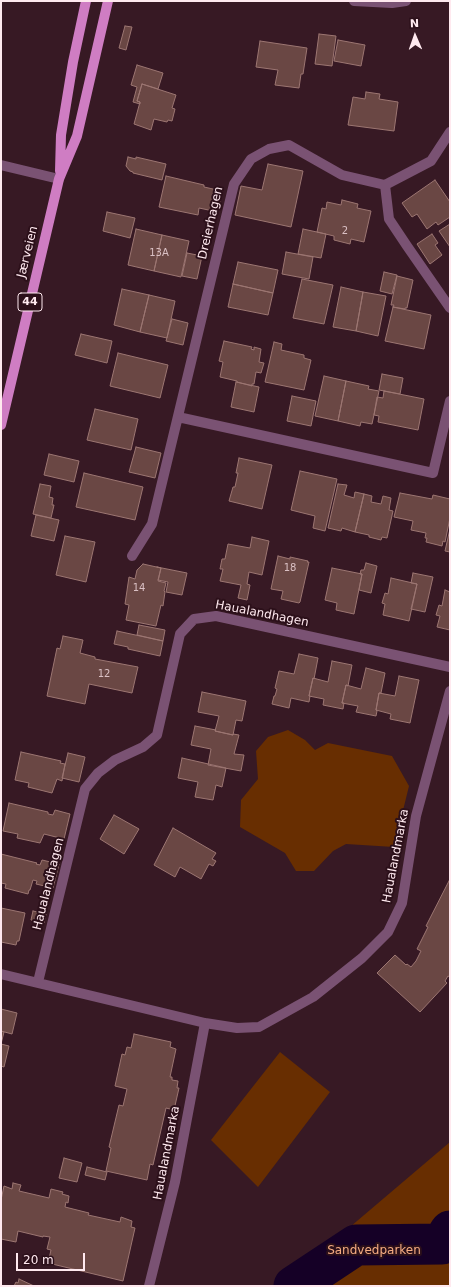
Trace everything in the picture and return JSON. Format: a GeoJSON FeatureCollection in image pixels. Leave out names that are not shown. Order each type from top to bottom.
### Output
{"type":"FeatureCollection","features":[{"type":"Feature","properties":{"kind":"main road","name":"Jærveien"},"geometry":{"type":"LineString","coordinates":[[59,179],[61,135],[73,62],[86,1]]}},
{"type":"Feature","properties":{"kind":"main road","name":"Jærveien"},"geometry":{"type":"LineString","coordinates":[[1,425],[59,179],[77,136],[108,1]]}},
{"type":"Feature","properties":{"kind":"street"},"geometry":{"type":"LineString","coordinates":[[354,1],[392,3],[406,1]]}},
{"type":"Feature","properties":{"kind":"street"},"geometry":{"type":"LineString","coordinates":[[450,132],[431,161],[385,185],[389,219],[406,246],[450,308]]}},
{"type":"Feature","properties":{"kind":"street","name":"Dreierhagen"},"geometry":{"type":"LineString","coordinates":[[132,556],[152,524],[234,184],[251,159],[269,149],[289,145],[342,175],[385,185]]}},
{"type":"Feature","properties":{"kind":"street"},"geometry":{"type":"LineString","coordinates":[[1,165],[59,179]]}},
{"type":"Feature","properties":{"kind":"street"},"geometry":{"type":"LineString","coordinates":[[178,417],[433,473],[450,402]]}},
{"type":"Feature","properties":{"kind":"street","name":"Haualandhagen"},"geometry":{"type":"LineString","coordinates":[[38,982],[85,789],[98,773],[115,760],[143,747],[157,735],[180,634],[194,618],[216,616],[450,667]]}},
{"type":"Feature","properties":{"kind":"street","name":"Haualandmarka"},"geometry":{"type":"LineString","coordinates":[[1,974],[205,1023],[237,1028],[259,1027],[313,997],[362,958],[388,932],[402,902],[416,816],[450,691]]}},
{"type":"Feature","properties":{"kind":"street","name":"Haualandmarka"},"geometry":{"type":"LineString","coordinates":[[149,1286],[176,1182],[205,1023]]}},
{"type":"Feature","properties":{"kind":"green space"},"geometry":{"type":"Polygon","coordinates":[[[288,730],[305,740],[315,750],[328,743],[392,756],[409,786],[394,847],[346,844],[333,851],[314,871],[296,871],[285,853],[240,827],[241,800],[258,779],[256,751],[268,737],[288,730]]]}},
{"type":"Feature","properties":{"kind":"green space"},"geometry":{"type":"Polygon","coordinates":[[[280,1052],[330,1092],[258,1187],[211,1140],[280,1052]]]}},
{"type":"Feature","properties":{"kind":"green space","name":"Sandvedparken"},"geometry":{"type":"Polygon","coordinates":[[[450,1142],[450,1286],[278,1286],[297,1272],[450,1142]]]}},
{"type":"Feature","properties":{"kind":"building"},"geometry":{"type":"Polygon","coordinates":[[[125,26],[132,27],[126,50],[119,48],[125,26]]]}},
{"type":"Feature","properties":{"kind":"building"},"geometry":{"type":"Polygon","coordinates":[[[319,34],[336,36],[332,66],[315,64],[319,34]]]}},
{"type":"Feature","properties":{"kind":"building"},"geometry":{"type":"Polygon","coordinates":[[[338,40],[365,45],[361,66],[334,61],[338,40]]]}},
{"type":"Feature","properties":{"kind":"building"},"geometry":{"type":"Polygon","coordinates":[[[260,41],[307,48],[299,88],[275,85],[278,70],[256,67],[260,41]]]}},
{"type":"Feature","properties":{"kind":"building"},"geometry":{"type":"Polygon","coordinates":[[[137,65],[163,73],[158,89],[142,84],[137,101],[140,102],[140,104],[133,102],[137,87],[131,85],[137,65]]]}},
{"type":"Feature","properties":{"kind":"building"},"geometry":{"type":"Polygon","coordinates":[[[142,84],[176,95],[172,108],[175,109],[172,121],[168,120],[167,122],[154,119],[151,130],[134,124],[140,102],[137,101],[142,84]]]}},
{"type":"Feature","properties":{"kind":"building"},"geometry":{"type":"Polygon","coordinates":[[[366,92],[380,94],[379,99],[398,102],[394,131],[348,125],[353,97],[365,99],[366,92]]]}},
{"type":"Feature","properties":{"kind":"building"},"geometry":{"type":"Polygon","coordinates":[[[128,157],[136,159],[136,157],[166,164],[162,180],[130,171],[126,166],[128,157]]]}},
{"type":"Feature","properties":{"kind":"building"},"geometry":{"type":"Polygon","coordinates":[[[268,164],[303,171],[291,227],[235,215],[241,186],[262,190],[268,164]]]}},
{"type":"Feature","properties":{"kind":"building"},"geometry":{"type":"Polygon","coordinates":[[[166,176],[222,191],[218,212],[199,208],[198,215],[159,207],[166,176]]]}},
{"type":"Feature","properties":{"kind":"building"},"geometry":{"type":"Polygon","coordinates":[[[435,180],[450,202],[450,217],[438,225],[436,222],[427,229],[417,214],[412,217],[402,203],[435,180]]]}},
{"type":"Feature","properties":{"kind":"building"},"geometry":{"type":"Polygon","coordinates":[[[342,200],[358,204],[357,208],[371,211],[364,242],[351,239],[350,244],[334,240],[334,236],[317,232],[322,208],[326,209],[327,202],[341,205],[342,200]]]}},
{"type":"Feature","properties":{"kind":"building"},"geometry":{"type":"Polygon","coordinates":[[[107,212],[135,218],[130,238],[103,231],[107,212]]]}},
{"type":"Feature","properties":{"kind":"building"},"geometry":{"type":"Polygon","coordinates":[[[450,224],[450,247],[439,231],[450,224]]]}},
{"type":"Feature","properties":{"kind":"building"},"geometry":{"type":"Polygon","coordinates":[[[136,229],[162,235],[154,271],[128,265],[136,229]]]}},
{"type":"Feature","properties":{"kind":"building"},"geometry":{"type":"Polygon","coordinates":[[[303,229],[326,234],[321,258],[298,254],[303,229]]]}},
{"type":"Feature","properties":{"kind":"building"},"geometry":{"type":"Polygon","coordinates":[[[432,234],[438,243],[435,245],[442,255],[430,264],[417,244],[432,234]]]}},
{"type":"Feature","properties":{"kind":"building"},"geometry":{"type":"Polygon","coordinates":[[[162,235],[189,241],[181,277],[154,271],[162,235]]]}},
{"type":"Feature","properties":{"kind":"building"},"geometry":{"type":"Polygon","coordinates":[[[286,252],[313,257],[309,279],[282,274],[286,252]]]}},
{"type":"Feature","properties":{"kind":"building"},"geometry":{"type":"Polygon","coordinates":[[[187,253],[202,256],[197,279],[182,276],[187,253]]]}},
{"type":"Feature","properties":{"kind":"building"},"geometry":{"type":"Polygon","coordinates":[[[238,262],[278,270],[273,293],[233,284],[238,262]]]}},
{"type":"Feature","properties":{"kind":"building"},"geometry":{"type":"Polygon","coordinates":[[[384,272],[397,275],[392,294],[380,291],[384,272]]]}},
{"type":"Feature","properties":{"kind":"building"},"geometry":{"type":"Polygon","coordinates":[[[397,276],[413,280],[407,308],[405,309],[393,307],[394,305],[391,305],[397,276]]]}},
{"type":"Feature","properties":{"kind":"building"},"geometry":{"type":"Polygon","coordinates":[[[302,279],[333,285],[324,324],[293,318],[302,279]]]}},
{"type":"Feature","properties":{"kind":"building"},"geometry":{"type":"Polygon","coordinates":[[[233,284],[273,293],[268,315],[228,307],[233,284]]]}},
{"type":"Feature","properties":{"kind":"building"},"geometry":{"type":"Polygon","coordinates":[[[341,287],[363,292],[356,331],[333,327],[341,287]]]}},
{"type":"Feature","properties":{"kind":"building"},"geometry":{"type":"Polygon","coordinates":[[[122,289],[149,295],[140,332],[114,325],[122,289]]]}},
{"type":"Feature","properties":{"kind":"building"},"geometry":{"type":"Polygon","coordinates":[[[363,292],[386,296],[378,336],[356,331],[363,292]]]}},
{"type":"Feature","properties":{"kind":"building"},"geometry":{"type":"Polygon","coordinates":[[[149,295],[175,301],[167,338],[140,332],[149,295]]]}},
{"type":"Feature","properties":{"kind":"building"},"geometry":{"type":"Polygon","coordinates":[[[393,307],[431,315],[424,349],[385,341],[393,307]]]}},
{"type":"Feature","properties":{"kind":"building"},"geometry":{"type":"Polygon","coordinates":[[[172,319],[188,323],[183,345],[166,341],[172,319]]]}},
{"type":"Feature","properties":{"kind":"building"},"geometry":{"type":"Polygon","coordinates":[[[81,334],[112,341],[107,363],[75,355],[81,334]]]}},
{"type":"Feature","properties":{"kind":"building"},"geometry":{"type":"Polygon","coordinates":[[[224,341],[252,347],[251,349],[254,350],[254,347],[261,349],[259,362],[264,363],[261,373],[256,372],[254,384],[252,384],[252,386],[220,377],[223,362],[219,361],[224,341]]]}},
{"type":"Feature","properties":{"kind":"building"},"geometry":{"type":"Polygon","coordinates":[[[274,342],[282,344],[281,350],[304,355],[304,358],[311,360],[304,390],[265,382],[274,342]]]}},
{"type":"Feature","properties":{"kind":"building"},"geometry":{"type":"Polygon","coordinates":[[[118,353],[168,365],[160,398],[110,386],[118,353]]]}},
{"type":"Feature","properties":{"kind":"building"},"geometry":{"type":"Polygon","coordinates":[[[382,374],[403,378],[400,394],[379,390],[382,374]]]}},
{"type":"Feature","properties":{"kind":"building"},"geometry":{"type":"Polygon","coordinates":[[[324,376],[346,381],[338,421],[315,416],[324,376]]]}},
{"type":"Feature","properties":{"kind":"building"},"geometry":{"type":"Polygon","coordinates":[[[346,381],[369,386],[368,389],[379,391],[372,424],[361,422],[360,426],[338,421],[346,381]]]}},
{"type":"Feature","properties":{"kind":"building"},"geometry":{"type":"Polygon","coordinates":[[[236,382],[259,387],[254,412],[231,407],[236,382]]]}},
{"type":"Feature","properties":{"kind":"building"},"geometry":{"type":"Polygon","coordinates":[[[384,391],[424,399],[418,430],[378,422],[379,416],[374,415],[377,397],[383,398],[384,391]]]}},
{"type":"Feature","properties":{"kind":"building"},"geometry":{"type":"Polygon","coordinates":[[[292,396],[316,401],[311,426],[287,421],[292,396]]]}},
{"type":"Feature","properties":{"kind":"building"},"geometry":{"type":"Polygon","coordinates":[[[95,409],[138,419],[131,450],[87,440],[95,409]]]}},
{"type":"Feature","properties":{"kind":"building"},"geometry":{"type":"Polygon","coordinates":[[[136,447],[161,453],[155,478],[129,472],[136,447]]]}},
{"type":"Feature","properties":{"kind":"building"},"geometry":{"type":"Polygon","coordinates":[[[49,454],[79,461],[74,482],[44,475],[49,454]]]}},
{"type":"Feature","properties":{"kind":"building"},"geometry":{"type":"Polygon","coordinates":[[[239,458],[272,465],[262,509],[229,501],[233,487],[235,487],[239,458]]]}},
{"type":"Feature","properties":{"kind":"building"},"geometry":{"type":"Polygon","coordinates":[[[300,471],[337,479],[325,531],[313,528],[315,516],[291,510],[300,471]]]}},
{"type":"Feature","properties":{"kind":"building"},"geometry":{"type":"Polygon","coordinates":[[[84,473],[143,487],[135,520],[76,507],[84,473]]]}},
{"type":"Feature","properties":{"kind":"building"},"geometry":{"type":"Polygon","coordinates":[[[40,484],[51,486],[49,497],[53,498],[52,505],[54,505],[51,518],[33,514],[40,484]]]}},
{"type":"Feature","properties":{"kind":"building"},"geometry":{"type":"Polygon","coordinates":[[[338,484],[347,485],[344,495],[354,498],[355,492],[364,494],[355,532],[342,528],[341,531],[328,528],[338,484]]]}},
{"type":"Feature","properties":{"kind":"building"},"geometry":{"type":"Polygon","coordinates":[[[400,493],[432,499],[433,495],[450,499],[450,518],[445,542],[443,541],[442,546],[426,542],[426,533],[411,530],[413,521],[394,517],[400,493]]]}},
{"type":"Feature","properties":{"kind":"building"},"geometry":{"type":"Polygon","coordinates":[[[364,494],[372,496],[371,502],[381,504],[383,496],[391,498],[389,510],[393,511],[387,538],[382,537],[381,540],[369,537],[369,535],[355,532],[364,494]]]}},
{"type":"Feature","properties":{"kind":"building"},"geometry":{"type":"Polygon","coordinates":[[[36,515],[59,520],[54,541],[31,536],[36,515]]]}},
{"type":"Feature","properties":{"kind":"building"},"geometry":{"type":"Polygon","coordinates":[[[450,529],[450,552],[445,551],[450,529]]]}},
{"type":"Feature","properties":{"kind":"building"},"geometry":{"type":"Polygon","coordinates":[[[65,536],[95,542],[86,582],[56,575],[65,536]]]}},
{"type":"Feature","properties":{"kind":"building"},"geometry":{"type":"Polygon","coordinates":[[[252,537],[269,541],[262,575],[249,572],[247,584],[250,585],[247,600],[238,598],[241,585],[220,581],[223,569],[220,569],[222,559],[225,559],[228,544],[250,548],[252,537]]]}},
{"type":"Feature","properties":{"kind":"building"},"geometry":{"type":"Polygon","coordinates":[[[278,556],[290,559],[290,557],[309,562],[299,603],[281,599],[283,591],[271,589],[278,556]]]}},
{"type":"Feature","properties":{"kind":"building"},"geometry":{"type":"Polygon","coordinates":[[[366,563],[377,566],[371,593],[359,590],[362,574],[360,574],[361,570],[364,570],[366,563]]]}},
{"type":"Feature","properties":{"kind":"building"},"geometry":{"type":"Polygon","coordinates":[[[143,564],[161,568],[158,581],[166,583],[163,606],[161,605],[156,626],[126,620],[129,605],[125,604],[129,577],[135,579],[137,570],[143,564]]]}},
{"type":"Feature","properties":{"kind":"building"},"geometry":{"type":"Polygon","coordinates":[[[157,567],[187,573],[182,595],[166,592],[168,582],[158,580],[161,568],[157,567]]]}},
{"type":"Feature","properties":{"kind":"building"},"geometry":{"type":"Polygon","coordinates":[[[332,568],[362,574],[354,614],[336,610],[337,603],[325,600],[332,568]]]}},
{"type":"Feature","properties":{"kind":"building"},"geometry":{"type":"Polygon","coordinates":[[[413,573],[433,577],[425,612],[411,609],[417,584],[411,583],[413,573]]]}},
{"type":"Feature","properties":{"kind":"building"},"geometry":{"type":"Polygon","coordinates":[[[391,578],[417,584],[409,621],[383,615],[385,604],[382,603],[385,593],[388,594],[391,578]]]}},
{"type":"Feature","properties":{"kind":"building"},"geometry":{"type":"Polygon","coordinates":[[[445,590],[450,592],[450,630],[437,627],[440,616],[436,615],[439,605],[442,606],[445,590]]]}},
{"type":"Feature","properties":{"kind":"building"},"geometry":{"type":"Polygon","coordinates":[[[139,625],[165,630],[163,641],[137,635],[139,625]]]}},
{"type":"Feature","properties":{"kind":"building"},"geometry":{"type":"Polygon","coordinates":[[[117,631],[163,641],[160,656],[128,649],[128,647],[114,644],[117,631]]]}},
{"type":"Feature","properties":{"kind":"building"},"geometry":{"type":"Polygon","coordinates":[[[63,636],[83,640],[80,653],[95,657],[95,659],[138,667],[132,693],[89,684],[85,704],[47,696],[57,648],[60,649],[63,636]]]}},
{"type":"Feature","properties":{"kind":"building"},"geometry":{"type":"Polygon","coordinates":[[[299,654],[318,658],[309,696],[309,702],[291,698],[289,708],[272,704],[277,689],[275,688],[279,671],[294,674],[299,654]]]}},
{"type":"Feature","properties":{"kind":"building"},"geometry":{"type":"Polygon","coordinates":[[[332,661],[352,665],[348,686],[346,685],[342,703],[344,703],[343,709],[323,705],[324,699],[309,696],[313,678],[328,682],[332,661]]]}},
{"type":"Feature","properties":{"kind":"building"},"geometry":{"type":"Polygon","coordinates":[[[366,668],[385,673],[381,693],[379,693],[376,716],[356,712],[358,706],[342,703],[346,685],[361,689],[366,668]]]}},
{"type":"Feature","properties":{"kind":"building"},"geometry":{"type":"Polygon","coordinates":[[[399,676],[419,680],[410,723],[390,719],[391,714],[376,710],[379,693],[395,696],[399,676]]]}},
{"type":"Feature","properties":{"kind":"building"},"geometry":{"type":"Polygon","coordinates":[[[202,692],[246,701],[242,721],[236,720],[233,735],[215,731],[219,716],[198,712],[202,692]]]}},
{"type":"Feature","properties":{"kind":"building"},"geometry":{"type":"Polygon","coordinates":[[[195,726],[233,735],[239,735],[234,754],[244,755],[241,771],[208,765],[211,749],[191,745],[195,726]]]}},
{"type":"Feature","properties":{"kind":"building"},"geometry":{"type":"Polygon","coordinates":[[[21,752],[61,761],[60,763],[65,764],[62,781],[57,779],[52,793],[28,787],[29,783],[15,780],[21,752]]]}},
{"type":"Feature","properties":{"kind":"building"},"geometry":{"type":"Polygon","coordinates":[[[68,753],[85,757],[79,782],[62,778],[68,753]]]}},
{"type":"Feature","properties":{"kind":"building"},"geometry":{"type":"Polygon","coordinates":[[[182,758],[226,768],[222,787],[216,785],[213,800],[195,797],[198,782],[178,778],[182,758]]]}},
{"type":"Feature","properties":{"kind":"building"},"geometry":{"type":"Polygon","coordinates":[[[9,803],[48,812],[48,814],[53,815],[55,810],[70,814],[64,839],[44,834],[40,843],[17,838],[18,834],[3,831],[9,803]]]}},
{"type":"Feature","properties":{"kind":"building"},"geometry":{"type":"Polygon","coordinates":[[[114,815],[139,829],[124,854],[100,839],[114,815]]]}},
{"type":"Feature","properties":{"kind":"building"},"geometry":{"type":"Polygon","coordinates":[[[173,828],[216,853],[212,859],[216,861],[213,866],[209,864],[201,879],[180,867],[175,877],[154,865],[173,828]]]}},
{"type":"Feature","properties":{"kind":"building"},"geometry":{"type":"Polygon","coordinates":[[[1,854],[40,865],[42,860],[59,864],[53,888],[36,884],[37,881],[33,880],[28,894],[5,888],[6,884],[1,883],[1,854]]]}},
{"type":"Feature","properties":{"kind":"building"},"geometry":{"type":"Polygon","coordinates":[[[450,879],[450,977],[448,976],[445,981],[447,983],[420,1012],[377,973],[395,955],[406,965],[407,964],[411,967],[416,961],[421,951],[417,949],[428,927],[426,926],[450,879]]]}},
{"type":"Feature","properties":{"kind":"building"},"geometry":{"type":"Polygon","coordinates":[[[1,908],[25,913],[19,941],[17,941],[16,945],[1,942],[1,908]]]}},
{"type":"Feature","properties":{"kind":"building"},"geometry":{"type":"Polygon","coordinates":[[[33,911],[46,914],[44,923],[31,920],[33,911]]]}},
{"type":"Feature","properties":{"kind":"building"},"geometry":{"type":"Polygon","coordinates":[[[1,1009],[17,1013],[12,1034],[1,1031],[1,1009]]]}},
{"type":"Feature","properties":{"kind":"building"},"geometry":{"type":"Polygon","coordinates":[[[1,1031],[4,1032],[1,1044],[1,1031]]]}},
{"type":"Feature","properties":{"kind":"building"},"geometry":{"type":"Polygon","coordinates":[[[134,1034],[171,1042],[170,1047],[176,1049],[170,1077],[172,1077],[172,1080],[178,1081],[177,1088],[179,1088],[174,1110],[166,1108],[153,1165],[150,1164],[147,1180],[106,1171],[111,1148],[109,1147],[119,1105],[123,1106],[127,1089],[115,1086],[122,1054],[125,1055],[127,1047],[131,1048],[134,1034]]]}},
{"type":"Feature","properties":{"kind":"building"},"geometry":{"type":"Polygon","coordinates":[[[1,1044],[9,1046],[4,1067],[1,1066],[1,1044]]]}},
{"type":"Feature","properties":{"kind":"building"},"geometry":{"type":"Polygon","coordinates":[[[64,1158],[82,1163],[77,1182],[59,1178],[64,1158]]]}},
{"type":"Feature","properties":{"kind":"building"},"geometry":{"type":"Polygon","coordinates":[[[87,1167],[107,1172],[105,1180],[85,1175],[87,1167]]]}},
{"type":"Feature","properties":{"kind":"building"},"geometry":{"type":"Polygon","coordinates":[[[13,1183],[21,1185],[19,1191],[49,1198],[51,1189],[63,1192],[62,1194],[69,1196],[68,1203],[66,1202],[65,1207],[89,1213],[88,1215],[120,1222],[121,1217],[132,1221],[131,1227],[135,1228],[123,1281],[48,1263],[51,1250],[47,1249],[50,1237],[43,1237],[18,1231],[16,1242],[1,1239],[1,1200],[4,1186],[12,1189],[13,1183]]]}},
{"type":"Feature","properties":{"kind":"building"},"geometry":{"type":"Polygon","coordinates":[[[19,1279],[34,1286],[14,1286],[16,1282],[18,1283],[19,1279]]]}},
{"type":"Feature","properties":{"kind":"waterway"},"geometry":{"type":"LineString","coordinates":[[294,1286],[356,1245],[442,1244],[450,1231]]}}]}
